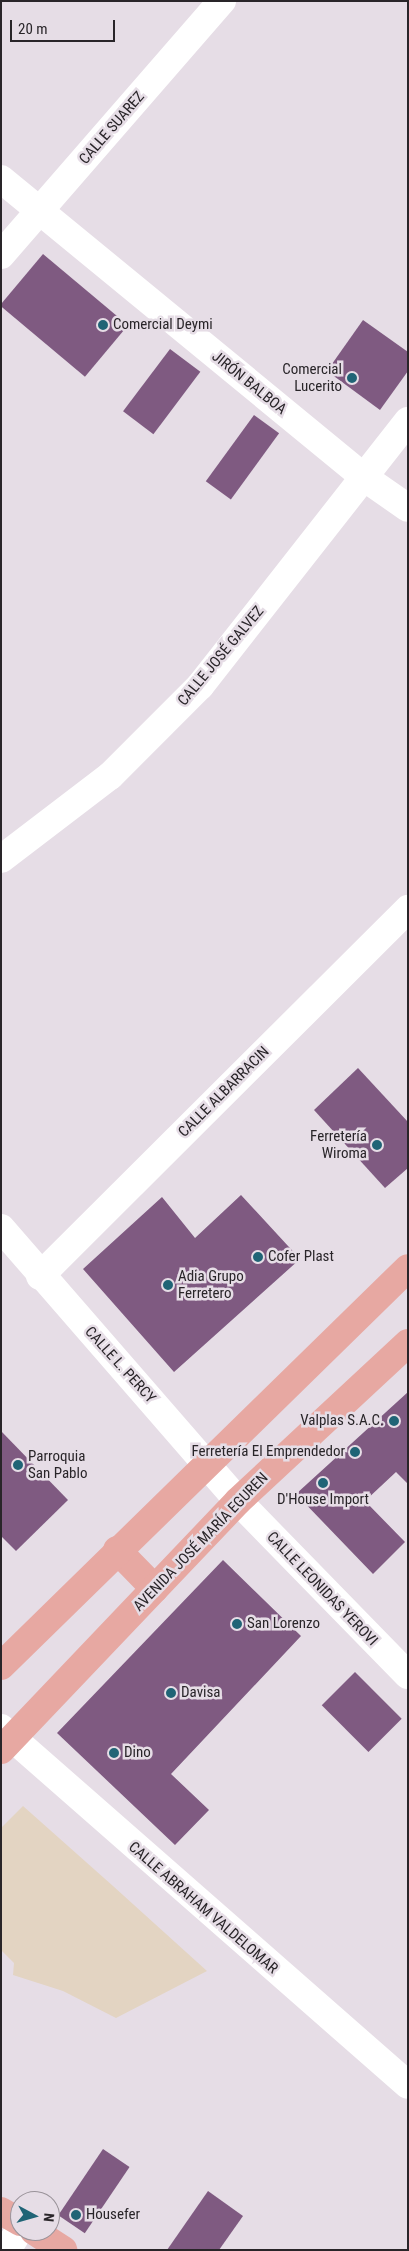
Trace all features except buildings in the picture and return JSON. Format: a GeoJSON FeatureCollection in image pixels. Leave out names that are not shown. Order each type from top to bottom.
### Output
{"type":"FeatureCollection","features":[{"type":"Feature","properties":{"kind":"main road"},"geometry":{"type":"LineString","coordinates":[[1,1666],[206,1461],[408,1268]]}},
{"type":"Feature","properties":{"kind":"main road","name":"AVENIDA JOSÉ MARÍA EGUREN"},"geometry":{"type":"LineString","coordinates":[[5,1739],[155,1589],[238,1501],[408,1343]]}},
{"type":"Feature","properties":{"kind":"main road"},"geometry":{"type":"LineString","coordinates":[[116,1550],[155,1589]]}},
{"type":"Feature","properties":{"kind":"main road"},"geometry":{"type":"LineString","coordinates":[[49,2241],[62,2250]]}},
{"type":"Feature","properties":{"kind":"street","name":"CALLE SUAREZ"},"geometry":{"type":"LineString","coordinates":[[1,255],[222,1]]}},
{"type":"Feature","properties":{"kind":"street","name":"JIRÓN BALBOA"},"geometry":{"type":"LineString","coordinates":[[1,179],[365,478],[408,508]]}},
{"type":"Feature","properties":{"kind":"street","name":"CALLE JOSÉ GALVEZ"},"geometry":{"type":"LineString","coordinates":[[1,859],[110,776],[200,686],[408,421]]}},
{"type":"Feature","properties":{"kind":"street","name":"CALLE ALBARRACIN"},"geometry":{"type":"LineString","coordinates":[[40,1276],[408,908]]}},
{"type":"Feature","properties":{"kind":"street","name":"CALLE L. PERCY"},"geometry":{"type":"LineString","coordinates":[[1,1228],[40,1276],[206,1461],[238,1501]]}},
{"type":"Feature","properties":{"kind":"street","name":"CALLE LEONIDAS YEROVI"},"geometry":{"type":"LineString","coordinates":[[238,1501],[408,1675]]}},
{"type":"Feature","properties":{"kind":"street","name":"CALLE ABRAHAM VALDELOMAR"},"geometry":{"type":"LineString","coordinates":[[5,1739],[408,2085]]}},
{"type":"Feature","properties":{"kind":"shaded area"},"geometry":{"type":"Polygon","coordinates":[[[23,1806],[207,1971],[116,2018],[63,1991],[13,1975],[14,1963],[1,1950],[1,1828],[23,1806]]]}},
{"type":"Feature","properties":{"kind":"place","name":"Comercial Deymi"},"geometry":{"type":"Point","coordinates":[103,325]}},
{"type":"Feature","properties":{"kind":"place","name":"Comercial Lucerito"},"geometry":{"type":"Point","coordinates":[352,378]}},
{"type":"Feature","properties":{"kind":"place","name":"Ferretería Wiroma"},"geometry":{"type":"Point","coordinates":[377,1145]}},
{"type":"Feature","properties":{"kind":"place","name":"Cofer Plast"},"geometry":{"type":"Point","coordinates":[258,1257]}},
{"type":"Feature","properties":{"kind":"place","name":"Adia Grupo Ferretero"},"geometry":{"type":"Point","coordinates":[168,1285]}},
{"type":"Feature","properties":{"kind":"place","name":"Valplas S.A.C."},"geometry":{"type":"Point","coordinates":[394,1421]}},
{"type":"Feature","properties":{"kind":"place","name":"Ferretería El Emprendedor"},"geometry":{"type":"Point","coordinates":[355,1452]}},
{"type":"Feature","properties":{"kind":"place","name":"Parroquia San Pablo"},"geometry":{"type":"Point","coordinates":[18,1465]}},
{"type":"Feature","properties":{"kind":"place","name":"D'House Import"},"geometry":{"type":"Point","coordinates":[323,1483]}},
{"type":"Feature","properties":{"kind":"place","name":"San Lorenzo"},"geometry":{"type":"Point","coordinates":[237,1624]}},
{"type":"Feature","properties":{"kind":"place","name":"Davisa"},"geometry":{"type":"Point","coordinates":[171,1693]}},
{"type":"Feature","properties":{"kind":"place","name":"Dino"},"geometry":{"type":"Point","coordinates":[114,1753]}},
{"type":"Feature","properties":{"kind":"place","name":"Housefer"},"geometry":{"type":"Point","coordinates":[76,2215]}}]}
